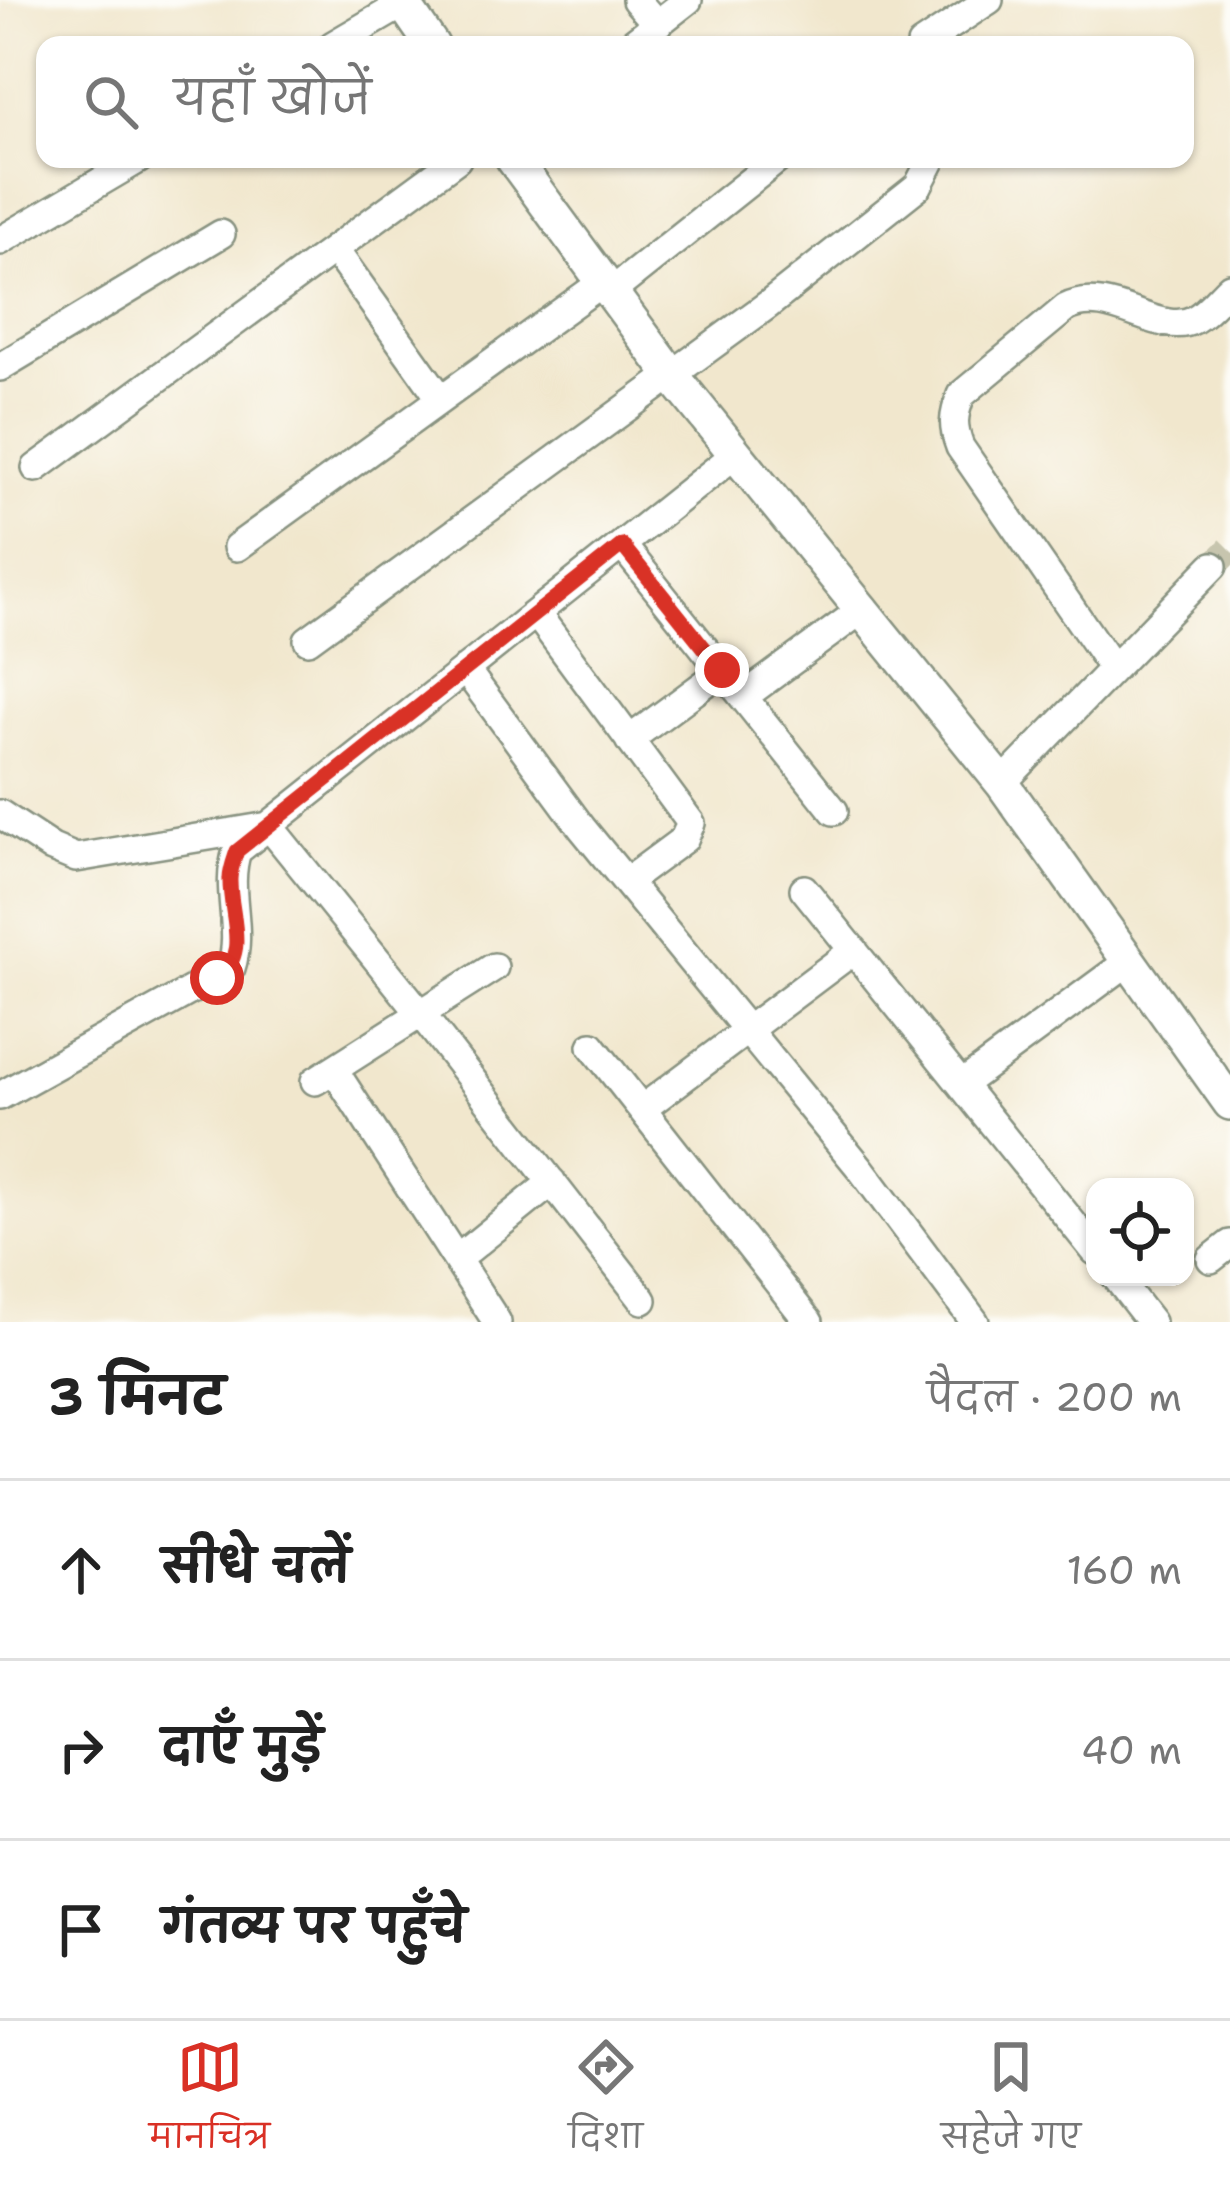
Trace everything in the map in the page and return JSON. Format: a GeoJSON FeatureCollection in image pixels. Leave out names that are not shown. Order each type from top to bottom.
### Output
{"type":"FeatureCollection","features":[{"type":"Feature","properties":{"kind":"street"},"geometry":{"type":"LineString","coordinates":[[636,0],[657,24]]}},
{"type":"Feature","properties":{"kind":"street"},"geometry":{"type":"LineString","coordinates":[[642,36],[688,0]]}},
{"type":"Feature","properties":{"kind":"street"},"geometry":{"type":"LineString","coordinates":[[938,36],[989,0]]}},
{"type":"Feature","properties":{"kind":"street"},"geometry":{"type":"LineString","coordinates":[[347,36],[402,2],[426,36]]}},
{"type":"Feature","properties":{"kind":"street"},"geometry":{"type":"LineString","coordinates":[[0,241],[124,168]]}},
{"type":"Feature","properties":{"kind":"street"},"geometry":{"type":"LineString","coordinates":[[36,468],[445,168]]}},
{"type":"Feature","properties":{"kind":"street"},"geometry":{"type":"LineString","coordinates":[[520,168],[671,374],[1002,783],[1230,1103]]}},
{"type":"Feature","properties":{"kind":"street"},"geometry":{"type":"LineString","coordinates":[[237,548],[441,399],[607,287],[766,168]]}},
{"type":"Feature","properties":{"kind":"street"},"geometry":{"type":"LineString","coordinates":[[308,640],[770,304],[918,185],[927,168]]}},
{"type":"Feature","properties":{"kind":"street"},"geometry":{"type":"LineString","coordinates":[[0,367],[221,234]]}},
{"type":"Feature","properties":{"kind":"street"},"geometry":{"type":"LineString","coordinates":[[334,249],[441,399]]}},
{"type":"Feature","properties":{"kind":"street"},"geometry":{"type":"LineString","coordinates":[[1112,666],[960,447],[952,427],[954,413],[961,395],[1080,300],[1103,302],[1176,324],[1192,322],[1230,286]]}},
{"type":"Feature","properties":{"kind":"street"},"geometry":{"type":"LineString","coordinates":[[0,1096],[231,968],[237,950],[229,875],[237,851],[737,453]]}},
{"type":"Feature","properties":{"kind":"street"},"geometry":{"type":"LineString","coordinates":[[622,545],[834,811]]}},
{"type":"Feature","properties":{"kind":"street"},"geometry":{"type":"LineString","coordinates":[[1002,783],[1213,566]]}},
{"type":"Feature","properties":{"kind":"street"},"geometry":{"type":"LineString","coordinates":[[743,697],[863,608]]}},
{"type":"Feature","properties":{"kind":"street"},"geometry":{"type":"LineString","coordinates":[[536,613],[691,823],[684,839],[626,882]]}},
{"type":"Feature","properties":{"kind":"street"},"geometry":{"type":"LineString","coordinates":[[465,669],[626,882],[860,1169],[975,1322]]}},
{"type":"Feature","properties":{"kind":"street"},"geometry":{"type":"LineString","coordinates":[[629,740],[722,670]]}},
{"type":"Feature","properties":{"kind":"street"},"geometry":{"type":"LineString","coordinates":[[0,814],[76,858],[269,826]]}},
{"type":"Feature","properties":{"kind":"street"},"geometry":{"type":"LineString","coordinates":[[269,826],[643,1300]]}},
{"type":"Feature","properties":{"kind":"street"},"geometry":{"type":"LineString","coordinates":[[804,890],[1086,1240]]}},
{"type":"Feature","properties":{"kind":"street"},"geometry":{"type":"LineString","coordinates":[[642,1109],[854,950]]}},
{"type":"Feature","properties":{"kind":"street"},"geometry":{"type":"LineString","coordinates":[[962,1084],[1129,961]]}},
{"type":"Feature","properties":{"kind":"street"},"geometry":{"type":"LineString","coordinates":[[494,967],[324,1075],[497,1322]]}},
{"type":"Feature","properties":{"kind":"street"},"geometry":{"type":"LineString","coordinates":[[592,1046],[809,1322]]}},
{"type":"Feature","properties":{"kind":"street"},"geometry":{"type":"LineString","coordinates":[[457,1259],[552,1182]]}},
{"type":"Feature","properties":{"kind":"street"},"geometry":{"type":"LineString","coordinates":[[1121,1286],[1140,1318]]}},
{"type":"Feature","properties":{"kind":"tunnel"},"geometry":{"type":"LineString","coordinates":[[1213,566],[1230,549]]}},
{"type":"Feature","properties":{"kind":"route"},"geometry":{"type":"LineString","coordinates":[[217,978],[231,968],[237,950],[229,875],[237,851],[622,545],[722,670]]}}]}
